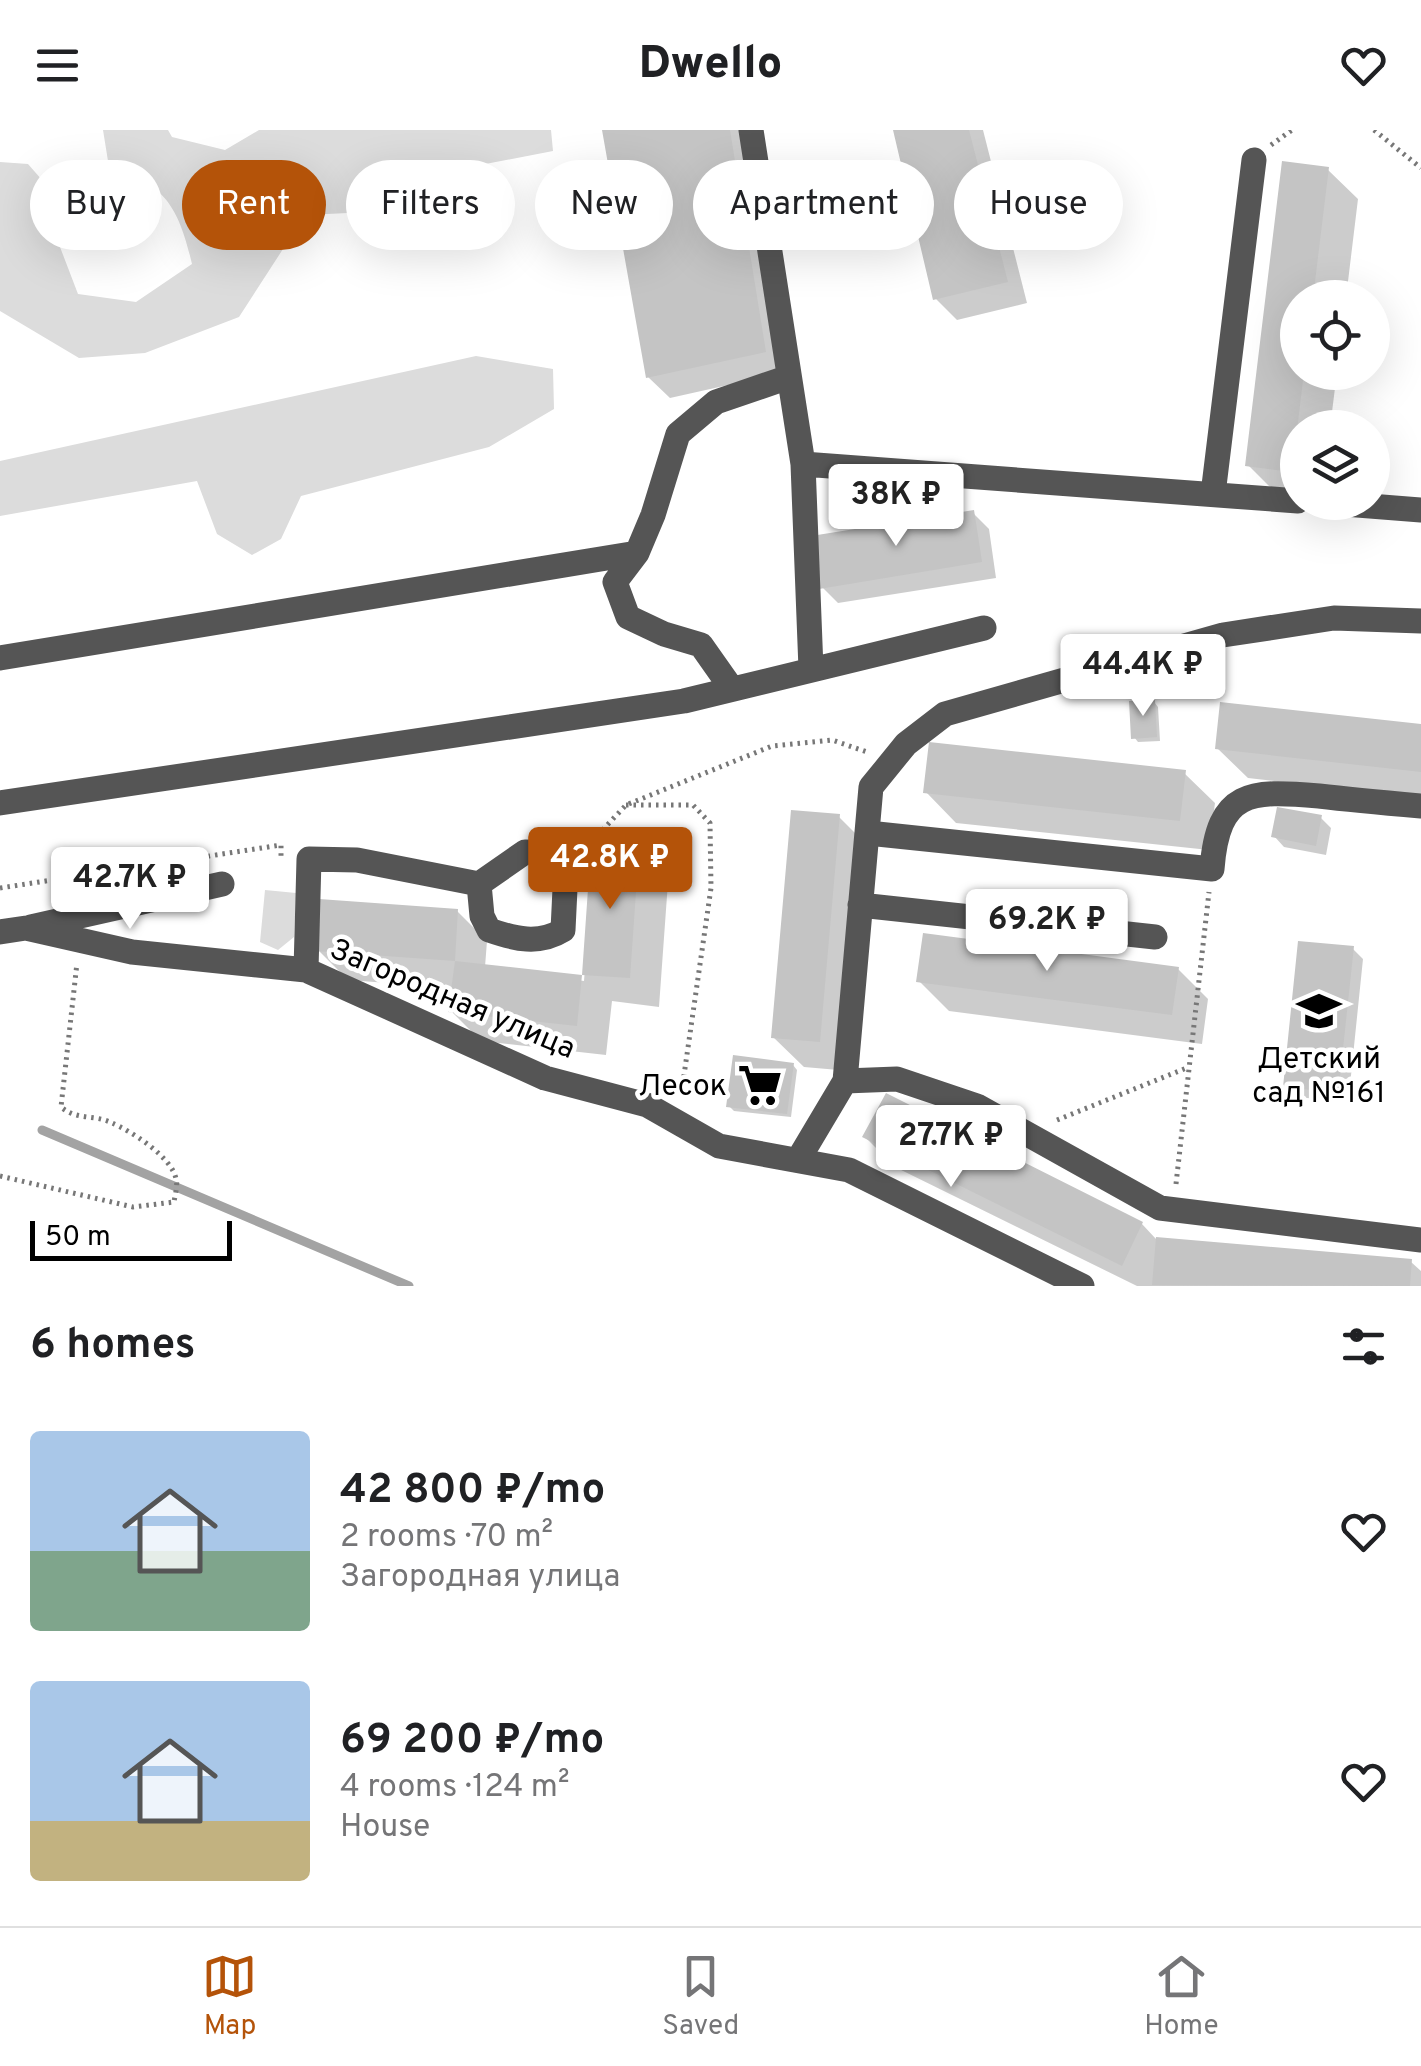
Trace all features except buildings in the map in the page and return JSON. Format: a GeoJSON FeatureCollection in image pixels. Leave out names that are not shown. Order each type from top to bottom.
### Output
{"type":"FeatureCollection","features":[{"type":"Feature","properties":{"kind":"street"},"geometry":{"type":"LineString","coordinates":[[751,130],[803,464],[811,669]]}},
{"type":"Feature","properties":{"kind":"street"},"geometry":{"type":"LineString","coordinates":[[1213,494],[1254,160]]}},
{"type":"Feature","properties":{"kind":"street"},"geometry":{"type":"LineString","coordinates":[[732,689],[702,644],[664,634],[628,617],[616,582],[636,553],[678,434],[716,402],[789,377]]}},
{"type":"Feature","properties":{"kind":"street"},"geometry":{"type":"LineString","coordinates":[[803,464],[1280,500]]}},
{"type":"Feature","properties":{"kind":"street"},"geometry":{"type":"LineString","coordinates":[[1390,508],[1421,510]]}},
{"type":"Feature","properties":{"kind":"street"},"geometry":{"type":"LineString","coordinates":[[0,658],[636,553]]}},
{"type":"Feature","properties":{"kind":"street"},"geometry":{"type":"LineString","coordinates":[[798,1160],[844,1080],[871,788],[906,744],[945,714],[1223,635],[1334,618],[1421,620]]}},
{"type":"Feature","properties":{"kind":"street"},"geometry":{"type":"LineString","coordinates":[[0,804],[684,701],[984,628]]}},
{"type":"Feature","properties":{"kind":"street"},"geometry":{"type":"LineString","coordinates":[[868,833],[1212,869],[1214,834],[1238,802],[1262,791],[1421,806]]}},
{"type":"Feature","properties":{"kind":"street"},"geometry":{"type":"LineString","coordinates":[[306,970],[309,859],[357,860],[479,884],[526,852],[553,853],[566,868],[563,930],[548,940],[513,938],[489,930],[482,916],[479,884]]}},
{"type":"Feature","properties":{"kind":"street"},"geometry":{"type":"LineString","coordinates":[[26,928],[222,884]]}},
{"type":"Feature","properties":{"kind":"street"},"geometry":{"type":"LineString","coordinates":[[860,905],[1155,936]]}},
{"type":"Feature","properties":{"kind":"street","name":"Загородная улица"},"geometry":{"type":"LineString","coordinates":[[0,932],[26,928],[132,952],[306,970],[545,1078],[647,1105],[719,1146],[849,1170],[1082,1286]]}},
{"type":"Feature","properties":{"kind":"street"},"geometry":{"type":"LineString","coordinates":[[844,1080],[896,1078],[977,1106],[1160,1208],[1421,1240]]}},
{"type":"Feature","properties":{"kind":"path"},"geometry":{"type":"LineString","coordinates":[[1374,130],[1421,168]]}},
{"type":"Feature","properties":{"kind":"path"},"geometry":{"type":"LineString","coordinates":[[566,868],[626,805],[772,746],[832,740],[893,760]]}},
{"type":"Feature","properties":{"kind":"path"},"geometry":{"type":"LineString","coordinates":[[626,805],[693,806],[710,823],[711,888],[676,1122]]}},
{"type":"Feature","properties":{"kind":"path"},"geometry":{"type":"LineString","coordinates":[[0,888],[281,845],[280,861]]}},
{"type":"Feature","properties":{"kind":"path"},"geometry":{"type":"LineString","coordinates":[[1173,1210],[1212,869]]}},
{"type":"Feature","properties":{"kind":"path"},"geometry":{"type":"LineString","coordinates":[[0,1176],[133,1207],[174,1202],[177,1180],[170,1166],[148,1146],[110,1121],[75,1118],[61,1107],[79,940]]}},
{"type":"Feature","properties":{"kind":"path"},"geometry":{"type":"LineString","coordinates":[[1025,1133],[1189,1067]]}},
{"type":"Feature","properties":{"kind":"shaded area"},"geometry":{"type":"Polygon","coordinates":[[[103,130],[168,130],[172,137],[225,150],[259,130],[551,130],[553,151],[506,160],[346,160],[346,213],[326,214],[326,160],[182,160],[182,229],[162,196],[162,160],[108,160],[103,130]]]}},
{"type":"Feature","properties":{"kind":"shaded area"},"geometry":{"type":"Polygon","coordinates":[[[0,162],[30,166],[30,250],[61,250],[78,294],[136,302],[192,264],[188,250],[282,250],[239,317],[145,353],[79,358],[0,311],[0,162]]]}},
{"type":"Feature","properties":{"kind":"shaded area"},"geometry":{"type":"Polygon","coordinates":[[[476,356],[553,369],[554,409],[489,447],[301,496],[281,539],[252,555],[217,534],[197,481],[0,516],[0,461],[476,356]]]}},
{"type":"Feature","properties":{"kind":"shaded area"},"geometry":{"type":"Polygon","coordinates":[[[265,890],[296,893],[294,937],[278,950],[260,942],[265,890]]]}},
{"type":"Feature","properties":{"kind":"waterway"},"geometry":{"type":"LineString","coordinates":[[42,1130],[409,1286]]}},
{"type":"Feature","properties":{"kind":"place","name":"Детский сад №161"},"geometry":{"type":"Point","coordinates":[1319,1011]}},
{"type":"Feature","properties":{"kind":"place","name":"Лесок"},"geometry":{"type":"Point","coordinates":[760,1085]}}]}
